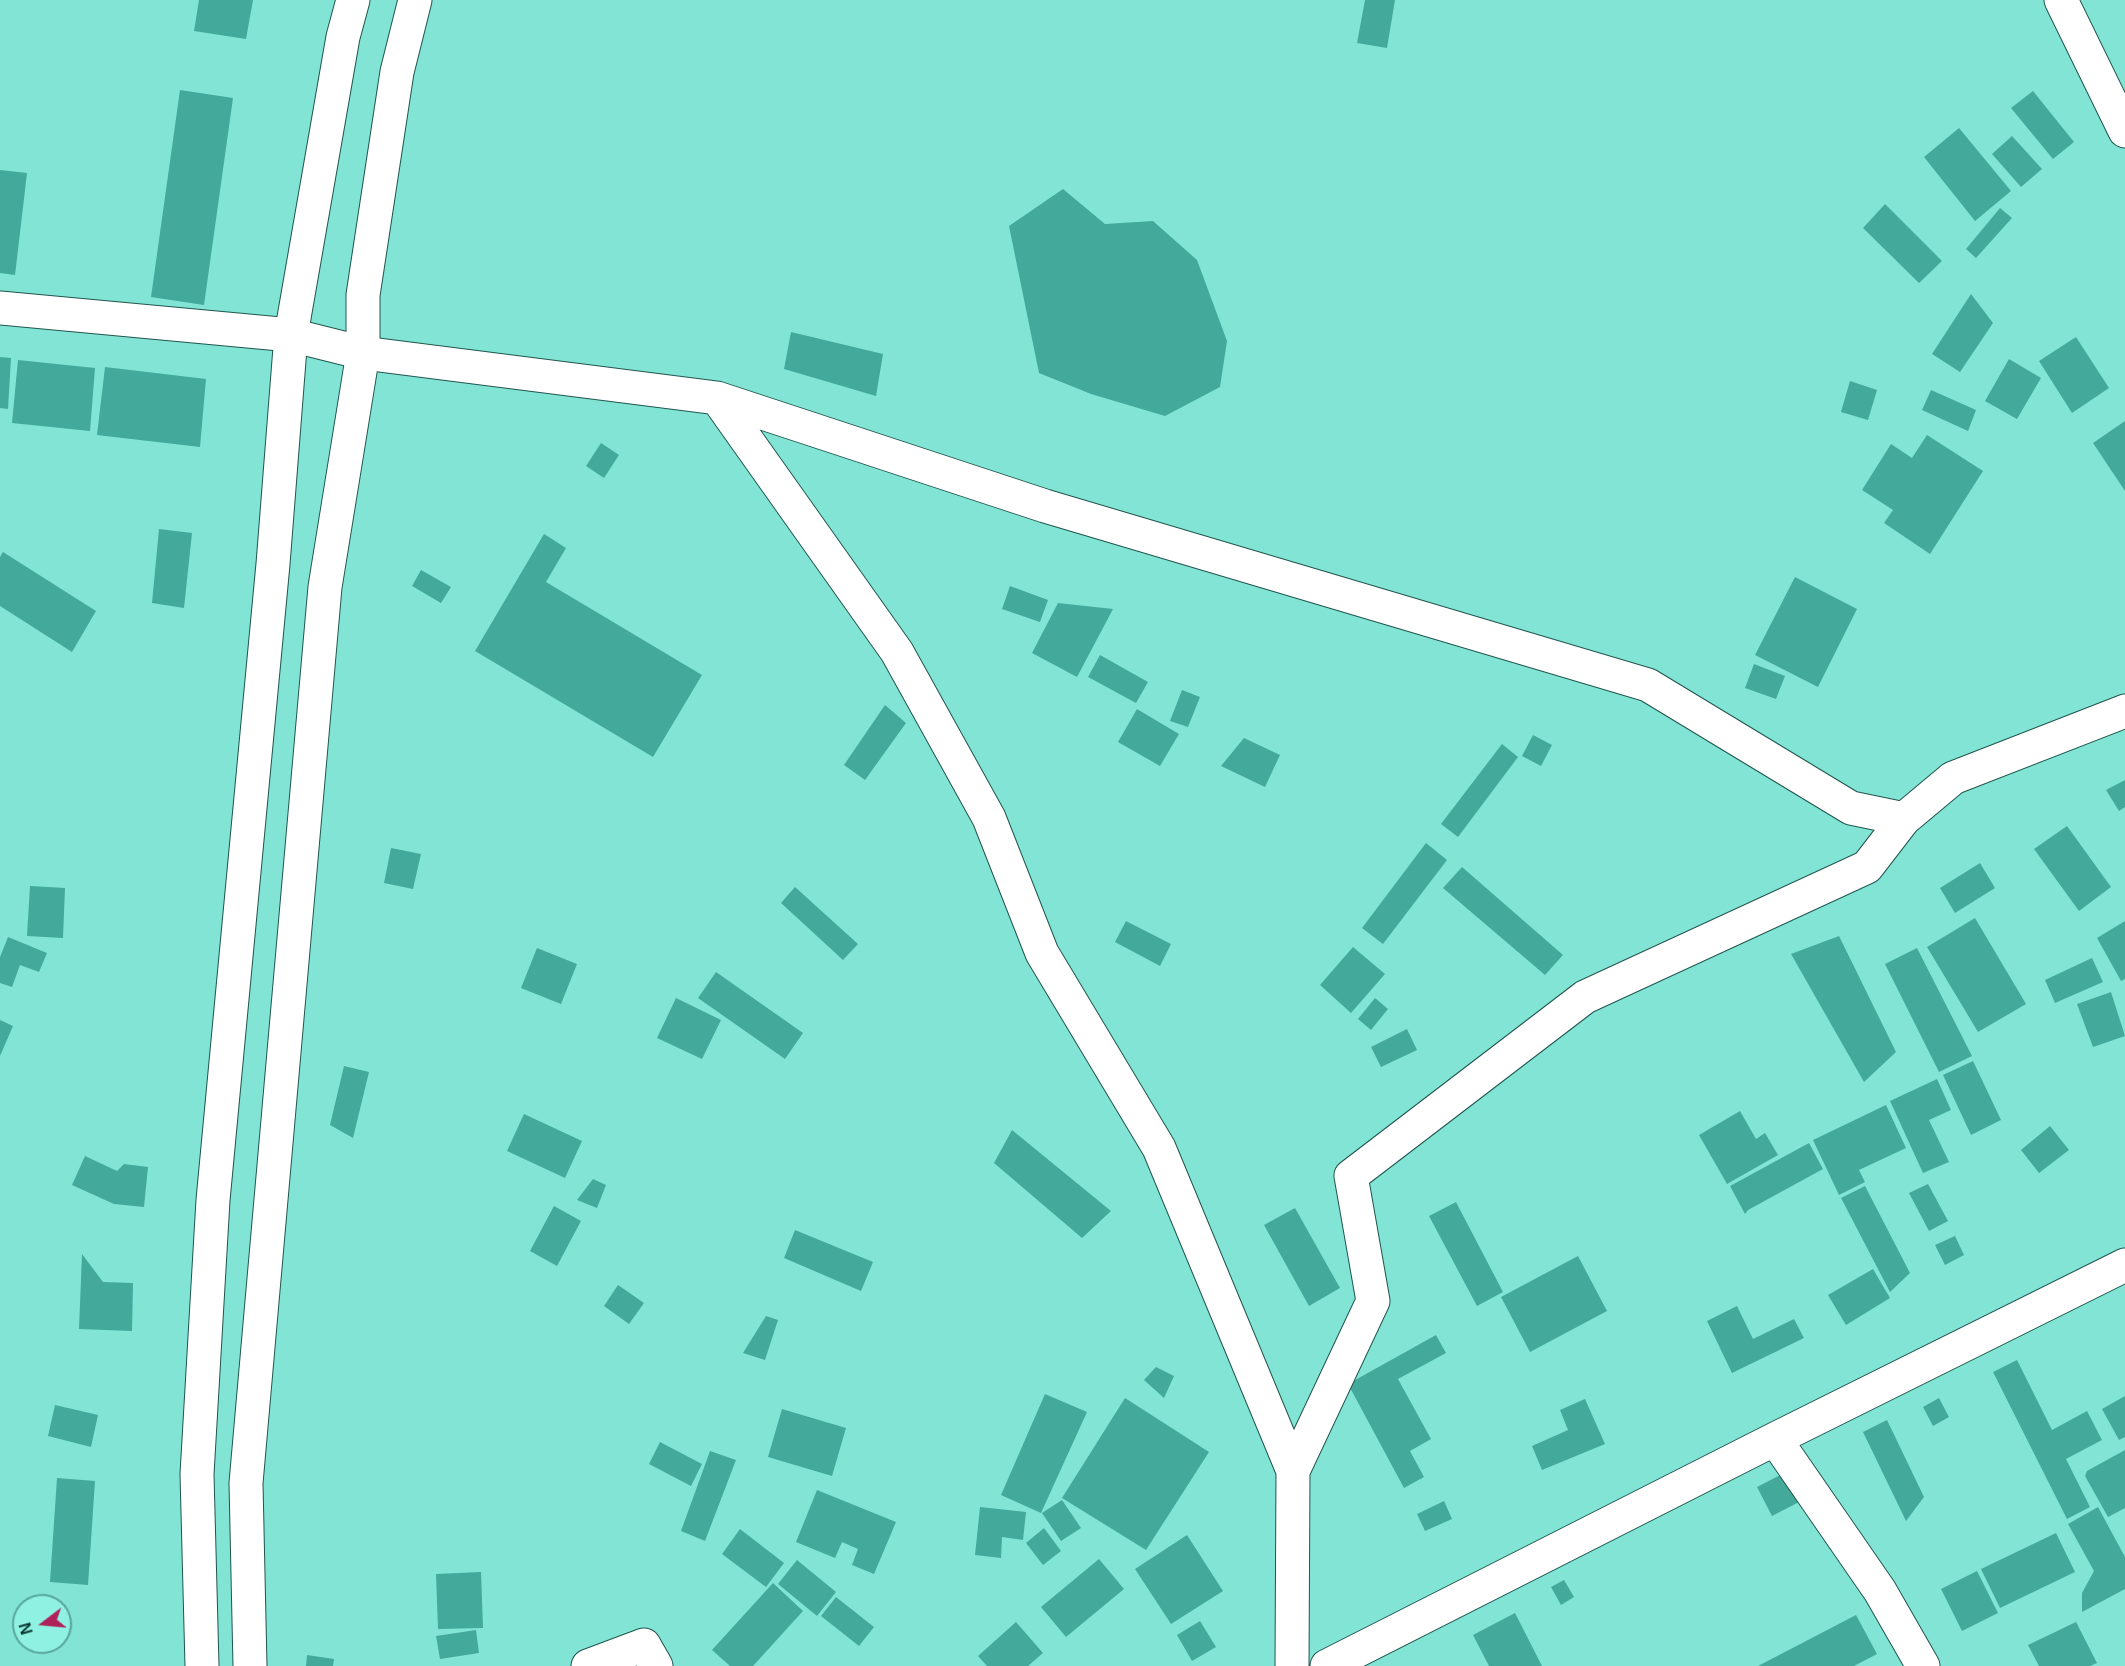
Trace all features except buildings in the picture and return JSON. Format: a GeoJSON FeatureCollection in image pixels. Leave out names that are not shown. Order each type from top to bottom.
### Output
{"type":"FeatureCollection","features":[{"type":"Feature","properties":{"kind":"street"},"geometry":{"type":"LineString","coordinates":[[202,1666],[197,1474],[213,1200],[273,564],[291,335],[341,48],[353,0]]}},
{"type":"Feature","properties":{"kind":"street"},"geometry":{"type":"LineString","coordinates":[[250,1666],[246,1483],[325,587],[363,352],[363,295],[397,72],[415,0]]}},
{"type":"Feature","properties":{"kind":"street"},"geometry":{"type":"LineString","coordinates":[[2061,0],[2125,131]]}},
{"type":"Feature","properties":{"kind":"street"},"geometry":{"type":"LineString","coordinates":[[0,308],[291,335],[363,352],[717,398],[1045,506],[1648,686],[1851,808],[1904,819]]}},
{"type":"Feature","properties":{"kind":"street"},"geometry":{"type":"LineString","coordinates":[[717,398],[897,652],[989,818],[1042,953],[1159,1148],[1293,1471],[1292,1666]]}},
{"type":"Feature","properties":{"kind":"street"},"geometry":{"type":"LineString","coordinates":[[1293,1471],[1373,1301],[1351,1176],[1585,997],[1867,867],[1904,819],[1953,778],[2125,711]]}},
{"type":"Feature","properties":{"kind":"street"},"geometry":{"type":"LineString","coordinates":[[1327,1666],[2125,1265]]}},
{"type":"Feature","properties":{"kind":"street"},"geometry":{"type":"LineString","coordinates":[[1775,1439],[1880,1591],[1923,1666]]}},
{"type":"Feature","properties":{"kind":"street"},"geometry":{"type":"LineString","coordinates":[[588,1666],[644,1645],[656,1666]]}}]}
